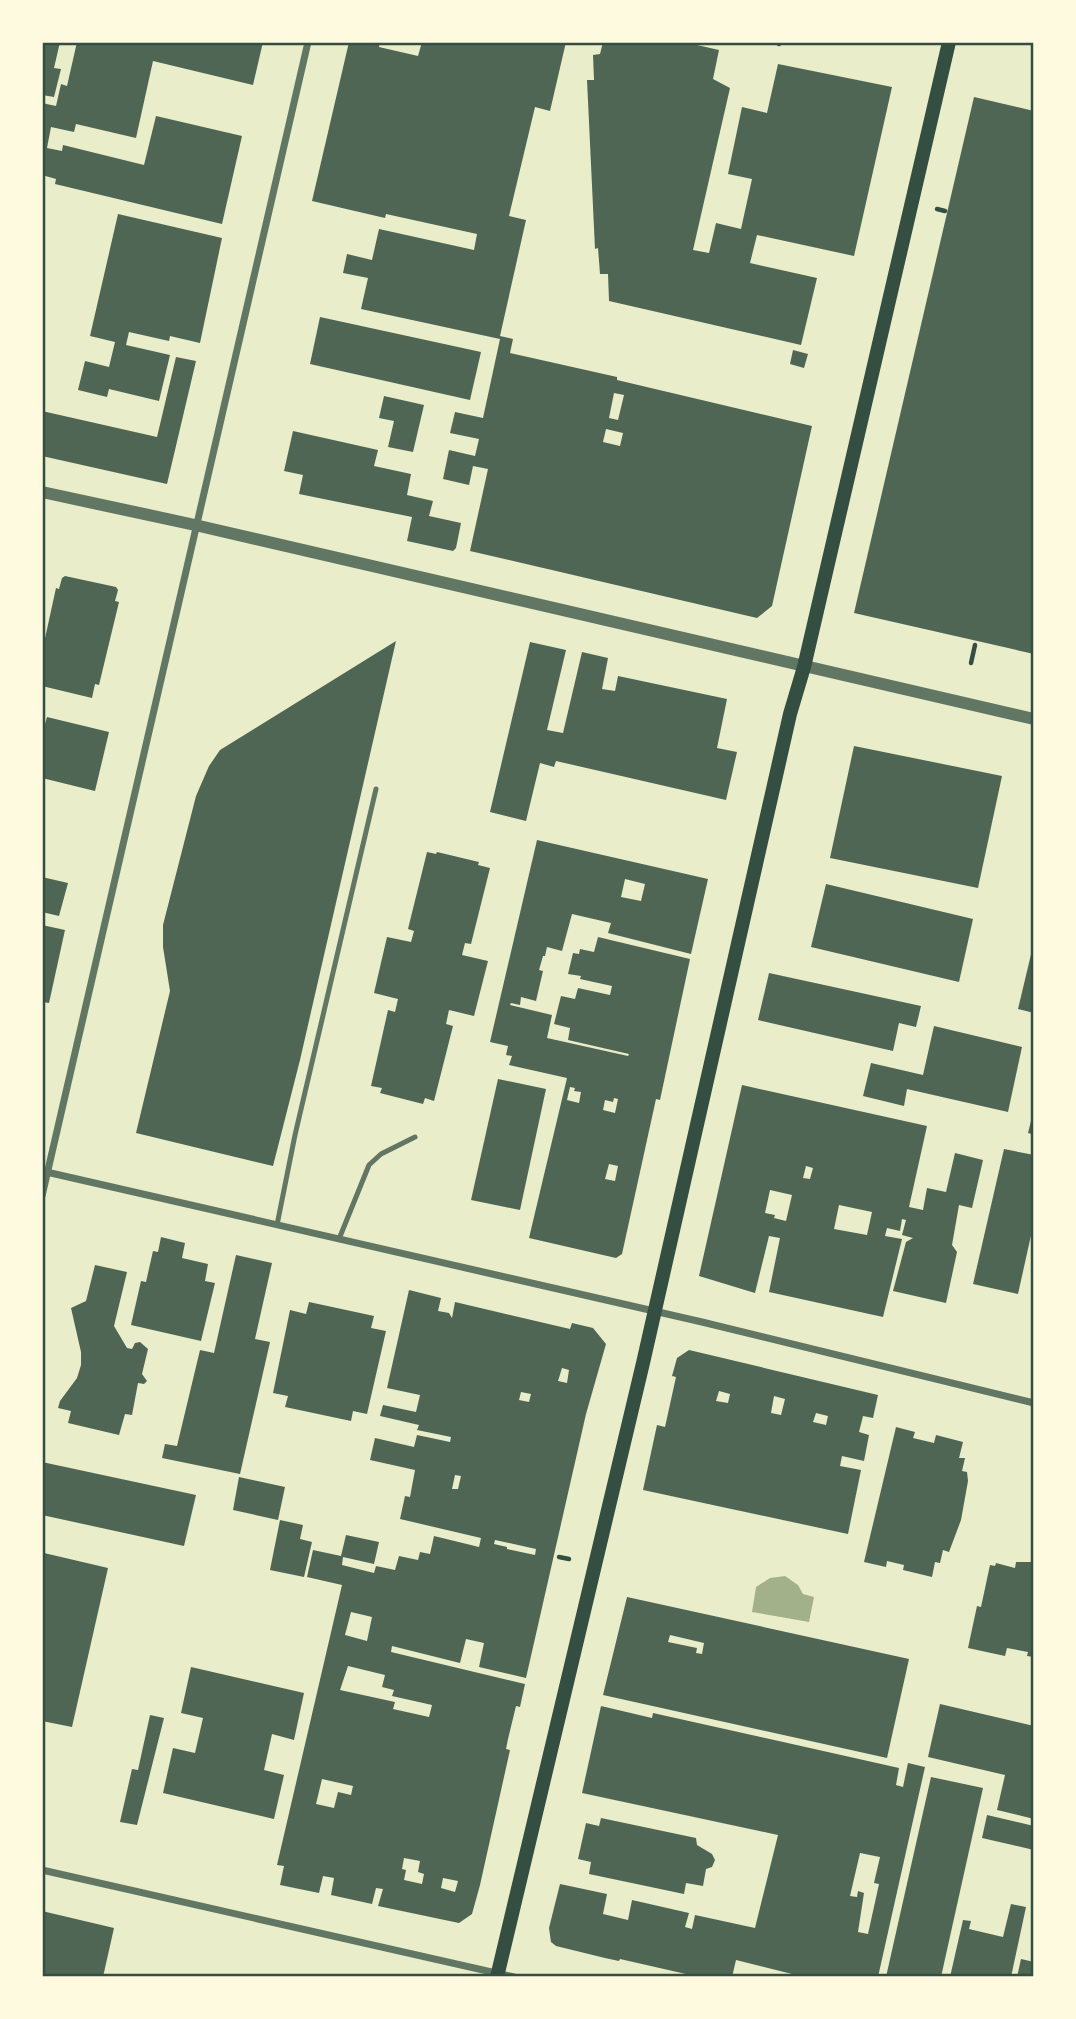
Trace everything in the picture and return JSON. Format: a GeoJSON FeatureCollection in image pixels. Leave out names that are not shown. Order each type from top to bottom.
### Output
{"type":"FeatureCollection","features":[{"type":"Feature","properties":{"kind":"main road"},"geometry":{"type":"LineString","coordinates":[[498,1975],[654,1311],[790,714],[804,667],[949,42]]}},
{"type":"Feature","properties":{"kind":"street"},"geometry":{"type":"LineString","coordinates":[[42,1196],[45,1172],[308,42]]}},
{"type":"Feature","properties":{"kind":"street"},"geometry":{"type":"LineString","coordinates":[[42,492],[1034,719]]}},
{"type":"Feature","properties":{"kind":"street"},"geometry":{"type":"LineString","coordinates":[[45,1172],[654,1311],[1034,1403]]}},
{"type":"Feature","properties":{"kind":"street"},"geometry":{"type":"LineString","coordinates":[[42,1870],[514,1977]]}},
{"type":"Feature","properties":{"kind":"lane"},"geometry":{"type":"LineString","coordinates":[[277,1225],[295,1135],[376,789]]}},
{"type":"Feature","properties":{"kind":"lane"},"geometry":{"type":"LineString","coordinates":[[338,1239],[369,1165],[381,1154],[415,1137]]}},
{"type":"Feature","properties":{"kind":"path"},"geometry":{"type":"LineString","coordinates":[[937,209],[945,211]]}},
{"type":"Feature","properties":{"kind":"path"},"geometry":{"type":"LineString","coordinates":[[971,663],[975,645]]}},
{"type":"Feature","properties":{"kind":"path"},"geometry":{"type":"LineString","coordinates":[[559,1557],[569,1559]]}},
{"type":"Feature","properties":{"kind":"shaded area"},"geometry":{"type":"Polygon","coordinates":[[[785,1576],[798,1585],[803,1594],[814,1597],[809,1622],[752,1612],[756,1587],[770,1578],[785,1576]]]}},
{"type":"Feature","properties":{"kind":"building"},"geometry":{"type":"Polygon","coordinates":[[[42,42],[60,42],[54,68],[61,69],[54,97],[42,95],[42,42]]]}},
{"type":"Feature","properties":{"kind":"building"},"geometry":{"type":"Polygon","coordinates":[[[77,42],[263,42],[253,85],[153,61],[136,138],[76,124],[74,132],[51,127],[47,148],[62,151],[63,145],[144,165],[156,116],[242,136],[222,224],[55,184],[56,179],[42,175],[42,103],[56,106],[61,84],[67,86],[77,42]]]}},
{"type":"Feature","properties":{"kind":"building"},"geometry":{"type":"Polygon","coordinates":[[[349,42],[380,42],[379,47],[418,56],[422,42],[566,42],[550,111],[535,107],[509,216],[526,220],[500,336],[513,339],[510,353],[812,426],[772,606],[757,618],[470,551],[488,469],[473,466],[469,485],[443,479],[449,450],[475,456],[479,439],[450,433],[455,412],[483,418],[500,339],[361,309],[368,278],[343,273],[347,254],[372,260],[379,229],[474,250],[477,234],[386,214],[385,218],[312,201],[349,42]],[[614,393],[609,418],[618,420],[624,395],[614,393]],[[606,429],[603,442],[620,446],[623,433],[606,429]]]}},
{"type":"Feature","properties":{"kind":"building"},"geometry":{"type":"Polygon","coordinates":[[[603,42],[684,42],[719,50],[713,79],[730,88],[693,250],[709,253],[716,223],[741,229],[752,179],[728,174],[742,107],[767,113],[778,64],[892,87],[854,256],[757,235],[750,263],[817,278],[801,345],[609,301],[608,274],[600,274],[598,248],[595,249],[587,80],[594,80],[593,55],[600,54],[603,42]]]}},
{"type":"Feature","properties":{"kind":"building"},"geometry":{"type":"Polygon","coordinates":[[[974,97],[1034,111],[1034,654],[854,613],[974,97]]]}},
{"type":"Feature","properties":{"kind":"building"},"geometry":{"type":"Polygon","coordinates":[[[118,214],[222,238],[200,343],[170,336],[169,341],[129,332],[126,345],[170,355],[159,401],[109,389],[107,397],[78,390],[85,361],[109,367],[115,342],[90,336],[118,214]]]}},
{"type":"Feature","properties":{"kind":"building"},"geometry":{"type":"Polygon","coordinates":[[[320,317],[481,352],[470,400],[310,364],[320,317]]]}},
{"type":"Feature","properties":{"kind":"building"},"geometry":{"type":"Polygon","coordinates":[[[793,350],[808,354],[804,368],[790,364],[793,350]]]}},
{"type":"Feature","properties":{"kind":"building"},"geometry":{"type":"Polygon","coordinates":[[[176,357],[196,361],[167,484],[42,456],[42,411],[157,437],[176,357]]]}},
{"type":"Feature","properties":{"kind":"building"},"geometry":{"type":"Polygon","coordinates":[[[384,396],[424,405],[413,452],[388,447],[394,421],[379,418],[384,396]]]}},
{"type":"Feature","properties":{"kind":"building"},"geometry":{"type":"Polygon","coordinates":[[[293,431],[378,450],[374,466],[411,474],[407,495],[433,501],[429,516],[461,523],[456,548],[453,551],[407,541],[412,517],[299,494],[303,475],[284,471],[293,431]]]}},
{"type":"Feature","properties":{"kind":"building"},"geometry":{"type":"Polygon","coordinates":[[[65,576],[116,587],[118,590],[115,601],[119,602],[99,685],[95,684],[92,698],[42,686],[42,652],[56,588],[59,589],[65,576]]]}},
{"type":"Feature","properties":{"kind":"building"},"geometry":{"type":"Polygon","coordinates":[[[396,641],[300,1060],[273,1166],[136,1133],[170,991],[163,947],[163,925],[196,796],[209,766],[220,750],[396,641]]]}},
{"type":"Feature","properties":{"kind":"building"},"geometry":{"type":"Polygon","coordinates":[[[530,642],[566,650],[547,730],[563,733],[582,652],[608,658],[602,689],[615,691],[618,676],[727,699],[717,748],[737,752],[726,800],[556,761],[554,767],[540,763],[526,821],[490,812],[530,642]]]}},
{"type":"Feature","properties":{"kind":"building"},"geometry":{"type":"Polygon","coordinates":[[[47,717],[109,732],[95,791],[42,778],[42,723],[45,724],[47,717]]]}},
{"type":"Feature","properties":{"kind":"building"},"geometry":{"type":"Polygon","coordinates":[[[854,746],[1002,776],[978,888],[830,858],[854,746]]]}},
{"type":"Feature","properties":{"kind":"building"},"geometry":{"type":"Polygon","coordinates":[[[537,840],[708,879],[691,954],[608,933],[611,923],[572,914],[562,951],[547,947],[543,956],[539,970],[543,971],[536,1001],[521,997],[520,1005],[510,1005],[552,1015],[547,1038],[628,1056],[629,1054],[568,1040],[570,1028],[554,1024],[561,996],[575,999],[578,988],[610,995],[612,986],[568,974],[573,953],[579,954],[580,949],[594,952],[598,937],[690,959],[660,1100],[656,1099],[622,1254],[616,1258],[529,1238],[567,1078],[509,1065],[512,1056],[506,1055],[508,1046],[490,1042],[537,840]],[[625,879],[621,897],[641,901],[645,884],[625,879]],[[570,1087],[567,1100],[579,1103],[581,1092],[570,1087]],[[614,1098],[613,1102],[605,1100],[603,1110],[615,1113],[618,1099],[614,1098]],[[609,1164],[605,1179],[615,1181],[618,1166],[609,1164]]]}},
{"type":"Feature","properties":{"kind":"building"},"geometry":{"type":"Polygon","coordinates":[[[427,852],[479,862],[478,865],[490,868],[471,944],[465,943],[462,955],[488,961],[474,1016],[449,1010],[446,1024],[453,1026],[434,1101],[425,1098],[423,1104],[380,1093],[382,1088],[371,1086],[388,1010],[395,1012],[398,999],[374,993],[387,937],[411,942],[414,931],[408,929],[427,852]]]}},
{"type":"Feature","properties":{"kind":"building"},"geometry":{"type":"Polygon","coordinates":[[[42,877],[68,883],[59,916],[42,912],[42,877]]]}},
{"type":"Feature","properties":{"kind":"building"},"geometry":{"type":"Polygon","coordinates":[[[826,884],[973,919],[959,982],[811,947],[826,884]]]}},
{"type":"Feature","properties":{"kind":"building"},"geometry":{"type":"Polygon","coordinates":[[[42,925],[65,930],[49,1003],[42,1002],[42,925]]]}},
{"type":"Feature","properties":{"kind":"building"},"geometry":{"type":"Polygon","coordinates":[[[1034,946],[1034,1013],[1018,1009],[1034,946]]]}},
{"type":"Feature","properties":{"kind":"building"},"geometry":{"type":"Polygon","coordinates":[[[769,973],[921,1006],[916,1027],[899,1023],[893,1051],[758,1020],[769,973]]]}},
{"type":"Feature","properties":{"kind":"building"},"geometry":{"type":"Polygon","coordinates":[[[934,1026],[1022,1047],[1008,1112],[907,1089],[904,1106],[863,1096],[871,1063],[923,1075],[934,1026]]]}},
{"type":"Feature","properties":{"kind":"building"},"geometry":{"type":"Polygon","coordinates":[[[498,1079],[546,1089],[520,1210],[471,1200],[498,1079]]]}},
{"type":"Feature","properties":{"kind":"building"},"geometry":{"type":"Polygon","coordinates":[[[742,1085],[927,1126],[909,1207],[923,1210],[927,1188],[946,1192],[955,1153],[983,1160],[972,1208],[959,1205],[952,1245],[957,1252],[946,1303],[893,1291],[906,1242],[913,1238],[902,1235],[906,1220],[902,1219],[900,1231],[887,1228],[885,1236],[902,1239],[883,1317],[769,1292],[780,1238],[769,1236],[755,1293],[699,1276],[742,1085]],[[806,1166],[803,1178],[810,1179],[813,1168],[806,1166]],[[770,1190],[765,1213],[786,1221],[792,1195],[770,1190]],[[839,1205],[834,1229],[867,1235],[872,1212],[839,1205]]]}},
{"type":"Feature","properties":{"kind":"building"},"geometry":{"type":"Polygon","coordinates":[[[1033,1113],[1034,1142],[1031,1141],[1032,1134],[1028,1133],[1033,1113]]]}},
{"type":"Feature","properties":{"kind":"building"},"geometry":{"type":"Polygon","coordinates":[[[1004,1149],[1034,1155],[1034,1222],[1018,1294],[973,1284],[1004,1149]]]}},
{"type":"Feature","properties":{"kind":"building"},"geometry":{"type":"Polygon","coordinates":[[[161,1237],[185,1243],[182,1258],[208,1264],[205,1281],[215,1283],[201,1341],[131,1325],[141,1281],[146,1282],[153,1251],[158,1252],[161,1237]]]}},
{"type":"Feature","properties":{"kind":"building"},"geometry":{"type":"Polygon","coordinates":[[[236,1255],[272,1263],[255,1339],[270,1342],[240,1474],[162,1458],[165,1444],[177,1446],[200,1350],[214,1353],[236,1255]]]}},
{"type":"Feature","properties":{"kind":"building"},"geometry":{"type":"Polygon","coordinates":[[[95,1265],[127,1272],[114,1326],[127,1348],[132,1349],[135,1343],[140,1342],[148,1349],[142,1374],[147,1381],[144,1384],[138,1383],[132,1415],[125,1414],[119,1435],[68,1423],[71,1411],[58,1408],[77,1378],[81,1365],[81,1352],[71,1308],[86,1301],[95,1265]]]}},
{"type":"Feature","properties":{"kind":"building"},"geometry":{"type":"Polygon","coordinates":[[[409,1290],[441,1298],[438,1311],[449,1313],[452,1318],[455,1302],[570,1329],[572,1323],[593,1328],[606,1344],[586,1414],[526,1678],[479,1667],[484,1643],[466,1639],[460,1663],[392,1646],[391,1652],[525,1684],[520,1707],[516,1706],[508,1739],[506,1749],[510,1750],[472,1914],[459,1923],[378,1906],[383,1889],[376,1888],[372,1904],[331,1895],[334,1878],[323,1876],[319,1893],[280,1885],[284,1866],[277,1865],[342,1585],[307,1577],[313,1550],[341,1556],[346,1535],[379,1542],[374,1564],[343,1557],[342,1565],[374,1573],[376,1566],[395,1570],[399,1556],[418,1560],[420,1552],[430,1554],[434,1536],[479,1547],[481,1538],[400,1519],[405,1496],[410,1497],[415,1470],[370,1460],[375,1438],[414,1447],[417,1435],[450,1442],[451,1437],[417,1430],[419,1425],[380,1416],[383,1405],[416,1412],[420,1395],[387,1388],[409,1290]],[[562,1368],[558,1381],[567,1383],[569,1370],[562,1368]],[[521,1392],[519,1400],[529,1402],[531,1394],[521,1392]],[[455,1475],[452,1489],[458,1489],[461,1476],[455,1475]],[[495,1540],[494,1544],[535,1555],[536,1549],[495,1540]],[[351,1612],[345,1635],[367,1641],[372,1617],[351,1612]],[[348,1666],[340,1690],[395,1702],[393,1709],[429,1717],[432,1705],[392,1696],[394,1690],[382,1687],[385,1675],[348,1666]],[[322,1779],[316,1804],[334,1808],[338,1792],[351,1795],[353,1786],[322,1779]],[[404,1858],[404,1880],[422,1884],[424,1874],[418,1872],[420,1861],[404,1858]],[[443,1878],[441,1888],[455,1892],[458,1881],[443,1878]]]}},
{"type":"Feature","properties":{"kind":"building"},"geometry":{"type":"Polygon","coordinates":[[[309,1302],[374,1316],[371,1328],[386,1331],[367,1414],[353,1411],[351,1421],[285,1407],[288,1396],[273,1393],[290,1310],[306,1314],[309,1302]]]}},
{"type":"Feature","properties":{"kind":"building"},"geometry":{"type":"Polygon","coordinates":[[[689,1350],[878,1395],[873,1418],[863,1416],[859,1432],[869,1435],[864,1461],[842,1456],[840,1466],[861,1470],[848,1534],[643,1490],[657,1425],[665,1427],[676,1377],[672,1376],[677,1358],[689,1350]],[[719,1391],[716,1401],[728,1403],[730,1394],[719,1391]],[[774,1396],[771,1413],[781,1415],[785,1399],[774,1396]],[[816,1413],[813,1422],[826,1425],[828,1416],[816,1413]]]}},
{"type":"Feature","properties":{"kind":"building"},"geometry":{"type":"Polygon","coordinates":[[[896,1427],[915,1432],[913,1438],[934,1443],[936,1435],[963,1442],[959,1458],[965,1458],[962,1471],[967,1472],[968,1481],[961,1520],[949,1552],[943,1550],[940,1563],[935,1562],[932,1577],[903,1570],[904,1565],[887,1561],[886,1567],[864,1562],[896,1427]]]}},
{"type":"Feature","properties":{"kind":"building"},"geometry":{"type":"Polygon","coordinates":[[[42,1462],[196,1495],[184,1546],[42,1515],[42,1462]]]}},
{"type":"Feature","properties":{"kind":"building"},"geometry":{"type":"Polygon","coordinates":[[[239,1477],[285,1487],[278,1520],[233,1510],[239,1477]]]}},
{"type":"Feature","properties":{"kind":"building"},"geometry":{"type":"Polygon","coordinates":[[[280,1520],[303,1525],[300,1539],[312,1542],[304,1577],[270,1570],[280,1520]]]}},
{"type":"Feature","properties":{"kind":"building"},"geometry":{"type":"Polygon","coordinates":[[[44,1553],[108,1568],[72,1727],[42,1721],[44,1553]]]}},
{"type":"Feature","properties":{"kind":"building"},"geometry":{"type":"Polygon","coordinates":[[[1016,1562],[1034,1562],[1034,1657],[1027,1656],[1028,1652],[1007,1648],[1005,1656],[968,1648],[990,1565],[995,1566],[996,1563],[1015,1568],[1016,1562]]]}},
{"type":"Feature","properties":{"kind":"building"},"geometry":{"type":"Polygon","coordinates":[[[627,1597],[909,1659],[887,1758],[603,1695],[627,1597]],[[670,1635],[668,1642],[697,1648],[696,1653],[702,1654],[704,1643],[670,1635]]]}},
{"type":"Feature","properties":{"kind":"building"},"geometry":{"type":"Polygon","coordinates":[[[191,1667],[304,1693],[294,1740],[272,1734],[264,1770],[284,1775],[274,1819],[163,1793],[173,1748],[195,1753],[203,1718],[181,1713],[191,1667]]]}},
{"type":"Feature","properties":{"kind":"building"},"geometry":{"type":"Polygon","coordinates":[[[940,1704],[1034,1726],[1034,1819],[997,1810],[1005,1775],[928,1757],[940,1704]]]}},
{"type":"Feature","properties":{"kind":"building"},"geometry":{"type":"Polygon","coordinates":[[[601,1706],[652,1718],[653,1713],[899,1768],[896,1785],[903,1787],[908,1763],[925,1767],[878,1977],[792,1977],[792,1974],[736,1960],[732,1977],[699,1977],[556,1946],[551,1942],[549,1928],[560,1884],[607,1894],[603,1914],[628,1920],[632,1900],[689,1913],[685,1927],[692,1929],[695,1915],[755,1928],[778,1835],[582,1793],[601,1706]],[[860,1853],[850,1896],[857,1897],[858,1891],[864,1893],[858,1932],[868,1934],[879,1884],[874,1883],[880,1857],[860,1853]]]}},
{"type":"Feature","properties":{"kind":"building"},"geometry":{"type":"Polygon","coordinates":[[[150,1715],[164,1718],[137,1825],[120,1822],[132,1769],[138,1770],[150,1715]]]}},
{"type":"Feature","properties":{"kind":"building"},"geometry":{"type":"Polygon","coordinates":[[[931,1777],[983,1788],[941,1977],[886,1977],[931,1777]]]}},
{"type":"Feature","properties":{"kind":"building"},"geometry":{"type":"Polygon","coordinates":[[[987,1815],[1034,1826],[1034,1850],[982,1838],[987,1815]]]}},
{"type":"Feature","properties":{"kind":"building"},"geometry":{"type":"Polygon","coordinates":[[[601,1818],[696,1838],[697,1845],[712,1854],[715,1860],[712,1867],[706,1869],[703,1886],[686,1883],[684,1894],[589,1874],[591,1862],[578,1859],[586,1823],[599,1826],[601,1818]]]}},
{"type":"Feature","properties":{"kind":"building"},"geometry":{"type":"Polygon","coordinates":[[[1011,1904],[1026,1907],[1011,1977],[950,1977],[963,1920],[971,1921],[969,1929],[1003,1937],[1011,1904]]]}},
{"type":"Feature","properties":{"kind":"building"},"geometry":{"type":"Polygon","coordinates":[[[42,1911],[114,1928],[103,1977],[42,1977],[42,1911]]]}},
{"type":"Feature","properties":{"kind":"building"},"geometry":{"type":"Polygon","coordinates":[[[1021,1959],[1034,1962],[1034,1977],[1017,1977],[1021,1959]]]}}]}
